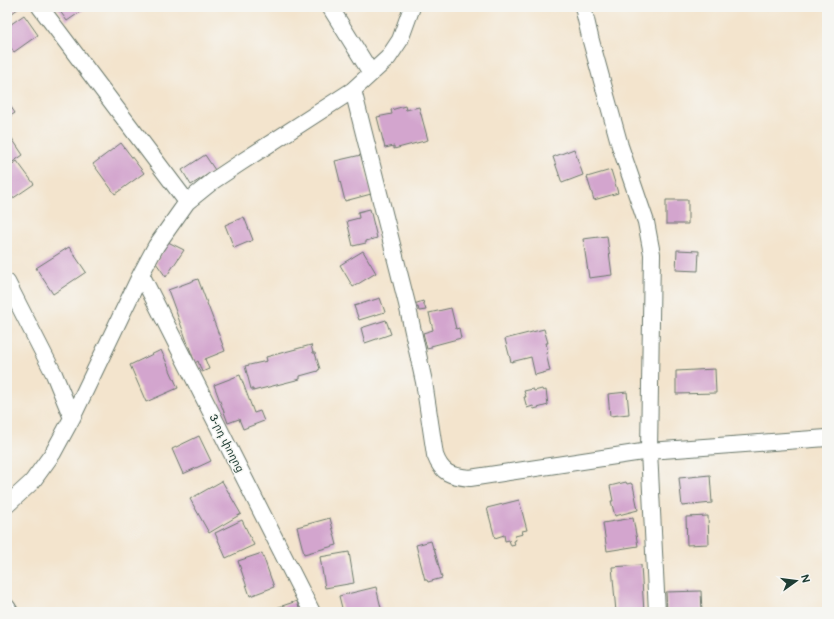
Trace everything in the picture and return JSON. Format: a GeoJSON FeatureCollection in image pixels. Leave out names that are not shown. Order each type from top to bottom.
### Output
{"type":"FeatureCollection","features":[{"type":"Feature","properties":{"kind":"street"},"geometry":{"type":"LineString","coordinates":[[40,7],[188,202]]}},
{"type":"Feature","properties":{"kind":"street"},"geometry":{"type":"LineString","coordinates":[[330,7],[371,73]]}},
{"type":"Feature","properties":{"kind":"street"},"geometry":{"type":"LineString","coordinates":[[7,505],[32,482],[53,453],[72,418],[156,246],[188,202],[234,166],[353,90],[388,58],[400,40],[412,7]]}},
{"type":"Feature","properties":{"kind":"street"},"geometry":{"type":"LineString","coordinates":[[583,7],[620,146],[646,222],[652,254],[649,451],[657,612]]}},
{"type":"Feature","properties":{"kind":"street"},"geometry":{"type":"LineString","coordinates":[[353,90],[407,304],[424,382],[435,455],[439,465],[444,471],[458,477],[470,478],[649,451],[827,438]]}},
{"type":"Feature","properties":{"kind":"street","name":"3-րդ փողոց"},"geometry":{"type":"LineString","coordinates":[[141,274],[312,612]]}},
{"type":"Feature","properties":{"kind":"street"},"geometry":{"type":"LineString","coordinates":[[7,282],[54,374],[72,418]]}},
{"type":"Feature","properties":{"kind":"street"},"geometry":{"type":"LineString","coordinates":[[7,607],[10,612]]}},
{"type":"Feature","properties":{"kind":"building"},"geometry":{"type":"Polygon","coordinates":[[[7,7],[18,7],[19,8],[7,17],[7,7]]]}},
{"type":"Feature","properties":{"kind":"building"},"geometry":{"type":"Polygon","coordinates":[[[57,7],[85,7],[86,8],[67,21],[57,7]]]}},
{"type":"Feature","properties":{"kind":"building"},"geometry":{"type":"Polygon","coordinates":[[[24,15],[38,35],[14,52],[7,43],[7,27],[24,15]]]}},
{"type":"Feature","properties":{"kind":"building"},"geometry":{"type":"Polygon","coordinates":[[[7,101],[15,113],[7,118],[7,101]]]}},
{"type":"Feature","properties":{"kind":"building"},"geometry":{"type":"Polygon","coordinates":[[[405,106],[406,110],[419,107],[428,140],[394,149],[394,146],[385,148],[377,117],[392,114],[391,110],[405,106]]]}},
{"type":"Feature","properties":{"kind":"building"},"geometry":{"type":"Polygon","coordinates":[[[7,131],[23,155],[7,166],[7,131]]]}},
{"type":"Feature","properties":{"kind":"building"},"geometry":{"type":"Polygon","coordinates":[[[121,143],[144,173],[115,194],[93,164],[121,143]]]}},
{"type":"Feature","properties":{"kind":"building"},"geometry":{"type":"Polygon","coordinates":[[[574,149],[583,175],[562,183],[553,157],[574,149]]]}},
{"type":"Feature","properties":{"kind":"building"},"geometry":{"type":"Polygon","coordinates":[[[205,155],[215,170],[191,185],[182,170],[205,155]]]}},
{"type":"Feature","properties":{"kind":"building"},"geometry":{"type":"Polygon","coordinates":[[[361,155],[371,194],[345,201],[335,161],[361,155]]]}},
{"type":"Feature","properties":{"kind":"building"},"geometry":{"type":"Polygon","coordinates":[[[17,161],[34,184],[12,199],[7,192],[7,168],[17,161]]]}},
{"type":"Feature","properties":{"kind":"building"},"geometry":{"type":"Polygon","coordinates":[[[611,170],[618,193],[594,200],[587,177],[611,170]]]}},
{"type":"Feature","properties":{"kind":"building"},"geometry":{"type":"Polygon","coordinates":[[[666,200],[688,200],[688,224],[666,224],[666,200]]]}},
{"type":"Feature","properties":{"kind":"building"},"geometry":{"type":"Polygon","coordinates":[[[370,209],[377,238],[366,241],[366,243],[353,246],[347,221],[359,218],[358,212],[370,209]]]}},
{"type":"Feature","properties":{"kind":"building"},"geometry":{"type":"Polygon","coordinates":[[[244,217],[253,240],[234,248],[225,225],[244,217]]]}},
{"type":"Feature","properties":{"kind":"building"},"geometry":{"type":"Polygon","coordinates":[[[607,236],[612,275],[589,278],[583,239],[607,236]]]}},
{"type":"Feature","properties":{"kind":"building"},"geometry":{"type":"Polygon","coordinates":[[[168,242],[184,250],[166,277],[156,263],[168,242]]]}},
{"type":"Feature","properties":{"kind":"building"},"geometry":{"type":"Polygon","coordinates":[[[69,247],[86,272],[53,294],[36,268],[69,247]]]}},
{"type":"Feature","properties":{"kind":"building"},"geometry":{"type":"Polygon","coordinates":[[[677,250],[699,251],[698,271],[676,270],[677,250]]]}},
{"type":"Feature","properties":{"kind":"building"},"geometry":{"type":"Polygon","coordinates":[[[363,251],[376,273],[353,287],[340,265],[363,251]]]}},
{"type":"Feature","properties":{"kind":"building"},"geometry":{"type":"Polygon","coordinates":[[[198,279],[225,351],[205,359],[209,369],[202,372],[198,361],[195,363],[168,290],[198,279]]]}},
{"type":"Feature","properties":{"kind":"building"},"geometry":{"type":"Polygon","coordinates":[[[380,298],[385,312],[359,320],[354,306],[380,298]]]}},
{"type":"Feature","properties":{"kind":"building"},"geometry":{"type":"Polygon","coordinates":[[[423,301],[426,310],[419,311],[418,307],[412,309],[411,305],[423,301]]]}},
{"type":"Feature","properties":{"kind":"building"},"geometry":{"type":"Polygon","coordinates":[[[451,308],[456,329],[459,328],[461,338],[431,346],[431,348],[427,349],[423,333],[433,330],[429,313],[451,308]]]}},
{"type":"Feature","properties":{"kind":"building"},"geometry":{"type":"Polygon","coordinates":[[[386,320],[391,334],[365,343],[361,328],[386,320]]]}},
{"type":"Feature","properties":{"kind":"building"},"geometry":{"type":"Polygon","coordinates":[[[544,329],[548,343],[546,343],[548,352],[546,353],[550,371],[535,375],[531,357],[511,362],[505,339],[544,329]]]}},
{"type":"Feature","properties":{"kind":"building"},"geometry":{"type":"Polygon","coordinates":[[[311,345],[320,369],[318,371],[300,376],[300,379],[253,391],[253,389],[251,389],[245,366],[267,361],[266,357],[311,345]]]}},
{"type":"Feature","properties":{"kind":"building"},"geometry":{"type":"Polygon","coordinates":[[[161,350],[178,388],[146,402],[130,365],[161,350]]]}},
{"type":"Feature","properties":{"kind":"building"},"geometry":{"type":"Polygon","coordinates":[[[715,369],[716,393],[676,394],[676,371],[715,369]]]}},
{"type":"Feature","properties":{"kind":"building"},"geometry":{"type":"Polygon","coordinates":[[[240,375],[254,413],[260,411],[264,421],[243,429],[239,419],[228,423],[214,385],[240,375]]]}},
{"type":"Feature","properties":{"kind":"building"},"geometry":{"type":"Polygon","coordinates":[[[533,389],[534,391],[542,389],[543,391],[546,390],[548,405],[534,409],[533,406],[527,408],[524,391],[533,389]]]}},
{"type":"Feature","properties":{"kind":"building"},"geometry":{"type":"Polygon","coordinates":[[[627,392],[629,414],[610,416],[608,394],[627,392]]]}},
{"type":"Feature","properties":{"kind":"building"},"geometry":{"type":"Polygon","coordinates":[[[199,436],[211,461],[183,474],[172,449],[199,436]]]}},
{"type":"Feature","properties":{"kind":"building"},"geometry":{"type":"Polygon","coordinates":[[[710,475],[712,503],[682,506],[679,478],[710,475]]]}},
{"type":"Feature","properties":{"kind":"building"},"geometry":{"type":"Polygon","coordinates":[[[222,481],[241,514],[209,533],[190,499],[222,481]]]}},
{"type":"Feature","properties":{"kind":"building"},"geometry":{"type":"Polygon","coordinates":[[[626,482],[627,484],[631,483],[633,485],[638,510],[615,516],[611,501],[613,501],[610,486],[626,482]]]}},
{"type":"Feature","properties":{"kind":"building"},"geometry":{"type":"Polygon","coordinates":[[[519,500],[527,530],[522,531],[523,534],[515,536],[515,545],[511,546],[509,540],[505,541],[504,535],[495,538],[487,508],[519,500]]]}},
{"type":"Feature","properties":{"kind":"building"},"geometry":{"type":"Polygon","coordinates":[[[708,516],[709,544],[687,545],[686,517],[708,516]]]}},
{"type":"Feature","properties":{"kind":"building"},"geometry":{"type":"Polygon","coordinates":[[[330,518],[337,545],[304,554],[297,527],[330,518]]]}},
{"type":"Feature","properties":{"kind":"building"},"geometry":{"type":"Polygon","coordinates":[[[633,518],[638,546],[607,551],[603,523],[633,518]]]}},
{"type":"Feature","properties":{"kind":"building"},"geometry":{"type":"Polygon","coordinates":[[[242,520],[254,545],[226,558],[215,533],[242,520]]]}},
{"type":"Feature","properties":{"kind":"building"},"geometry":{"type":"Polygon","coordinates":[[[431,541],[442,578],[428,582],[425,580],[416,545],[431,541]]]}},
{"type":"Feature","properties":{"kind":"building"},"geometry":{"type":"Polygon","coordinates":[[[349,552],[354,583],[325,588],[320,557],[349,552]]]}},
{"type":"Feature","properties":{"kind":"building"},"geometry":{"type":"Polygon","coordinates":[[[262,553],[274,587],[250,596],[238,561],[262,553]]]}},
{"type":"Feature","properties":{"kind":"building"},"geometry":{"type":"Polygon","coordinates":[[[641,565],[644,612],[616,612],[612,567],[641,565]]]}},
{"type":"Feature","properties":{"kind":"building"},"geometry":{"type":"Polygon","coordinates":[[[376,587],[382,612],[343,612],[339,596],[376,587]]]}},
{"type":"Feature","properties":{"kind":"building"},"geometry":{"type":"Polygon","coordinates":[[[701,591],[702,612],[667,612],[666,592],[701,591]]]}},
{"type":"Feature","properties":{"kind":"building"},"geometry":{"type":"Polygon","coordinates":[[[297,601],[300,612],[264,612],[297,601]]]}}]}
